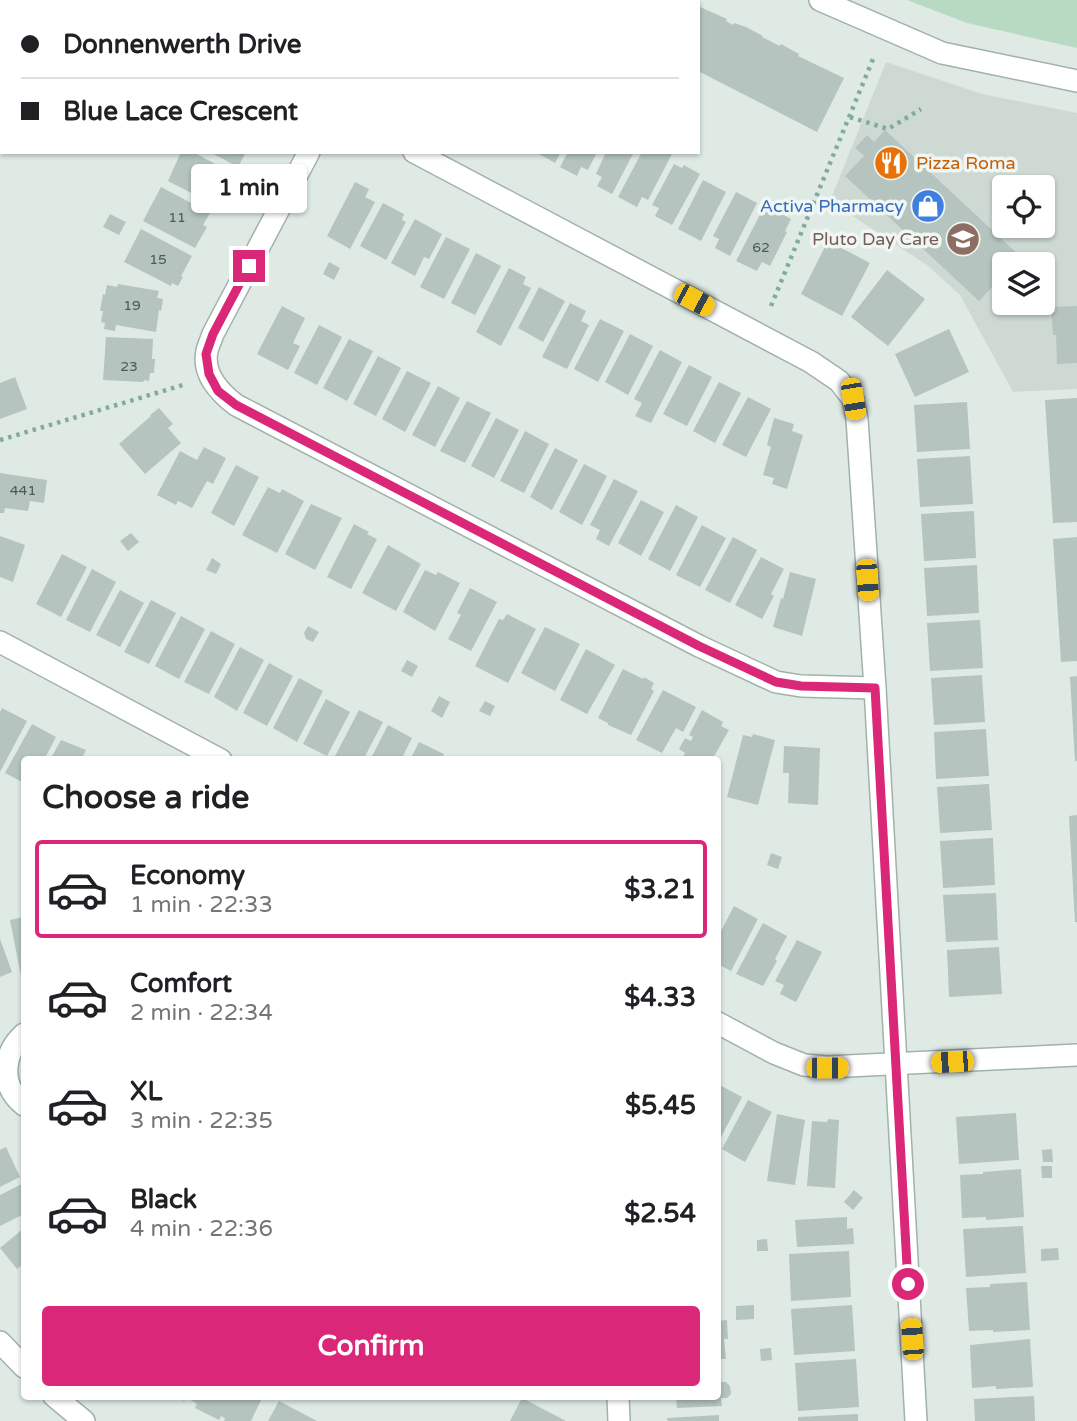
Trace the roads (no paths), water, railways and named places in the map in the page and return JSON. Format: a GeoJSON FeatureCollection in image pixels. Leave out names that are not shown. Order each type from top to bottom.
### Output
{"type":"FeatureCollection","features":[{"type":"Feature","properties":{"kind":"street"},"geometry":{"type":"LineString","coordinates":[[820,0],[942,53],[1077,81]]}},
{"type":"Feature","properties":{"kind":"street"},"geometry":{"type":"LineString","coordinates":[[308,154],[213,334],[206,354],[209,374],[218,391],[236,405],[699,646],[776,682],[801,686],[875,688]]}},
{"type":"Feature","properties":{"kind":"street"},"geometry":{"type":"LineString","coordinates":[[418,154],[811,362],[839,381],[853,399],[857,419],[875,688],[916,1421]]}},
{"type":"Feature","properties":{"kind":"street"},"geometry":{"type":"LineString","coordinates":[[0,642],[214,756]]}},
{"type":"Feature","properties":{"kind":"street"},"geometry":{"type":"LineString","coordinates":[[721,1025],[804,1065],[827,1068],[1077,1055]]}},
{"type":"Feature","properties":{"kind":"street"},"geometry":{"type":"LineString","coordinates":[[12,1098],[6,1071],[8,1056],[21,1037]]}},
{"type":"Feature","properties":{"kind":"street"},"geometry":{"type":"LineString","coordinates":[[0,1342],[21,1364]]}},
{"type":"Feature","properties":{"kind":"street"},"geometry":{"type":"LineString","coordinates":[[59,1400],[84,1421]]}},
{"type":"Feature","properties":{"kind":"street"},"geometry":{"type":"LineString","coordinates":[[618,1400],[620,1421]]}},
{"type":"Feature","properties":{"kind":"place","name":"Pizza Roma"},"geometry":{"type":"Point","coordinates":[891,163]}},
{"type":"Feature","properties":{"kind":"place","name":"Activa Pharmacy"},"geometry":{"type":"Point","coordinates":[928,206]}},
{"type":"Feature","properties":{"kind":"place","name":"Pluto Day Care"},"geometry":{"type":"Point","coordinates":[963,239]}}]}
